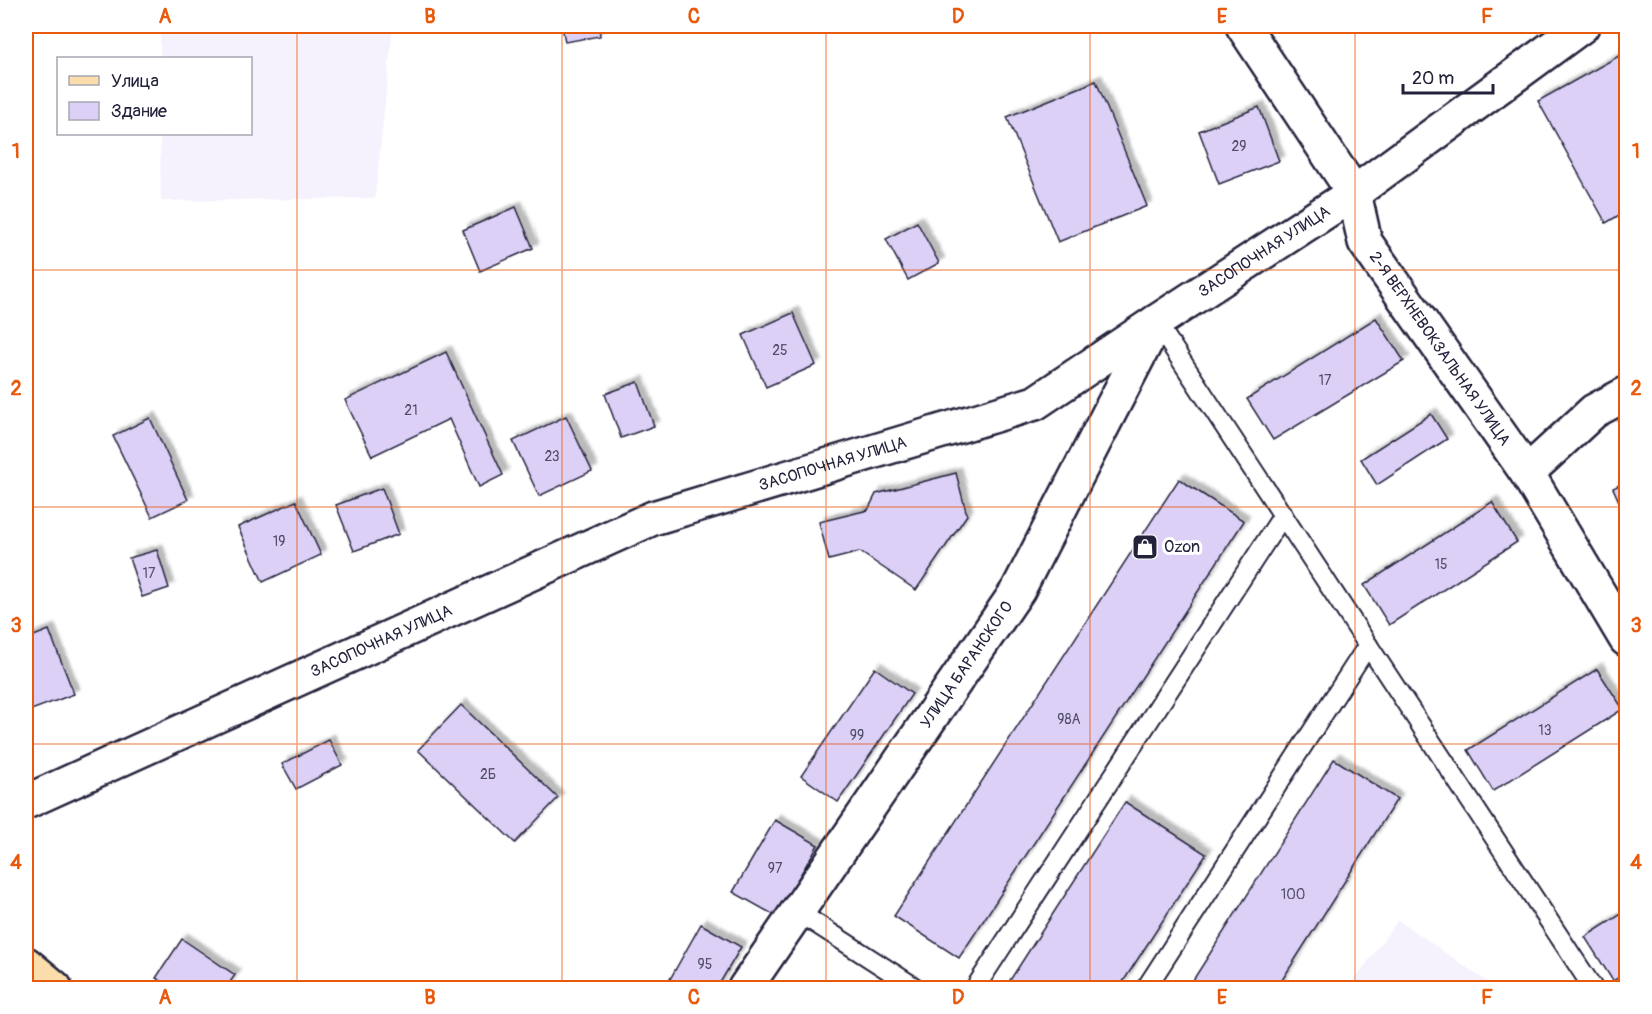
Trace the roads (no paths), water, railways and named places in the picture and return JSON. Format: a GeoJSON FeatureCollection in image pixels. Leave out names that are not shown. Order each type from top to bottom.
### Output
{"type":"FeatureCollection","features":[{"type":"Feature","properties":{"kind":"main road"},"geometry":{"type":"LineString","coordinates":[[26,964],[55,988]]}},
{"type":"Feature","properties":{"kind":"street","name":"2-Я ВЕРХНЕВОКЗАЛЬНАЯ УЛИЦА"},"geometry":{"type":"LineString","coordinates":[[1244,26],[1354,193],[1365,242],[1527,473],[1626,639]]}},
{"type":"Feature","properties":{"kind":"street","name":"ЗАСОПОЧНАЯ УЛИЦА"},"geometry":{"type":"LineString","coordinates":[[26,802],[653,518],[1035,403],[1354,193],[1582,26]]}},
{"type":"Feature","properties":{"kind":"street","name":"УЛИЦА БАРАНСКОГО"},"geometry":{"type":"LineString","coordinates":[[745,988],[1018,590],[1156,322]]}},
{"type":"Feature","properties":{"kind":"street"},"geometry":{"type":"LineString","coordinates":[[1527,473],[1594,411],[1626,394]]}},
{"type":"Feature","properties":{"kind":"lane"},"geometry":{"type":"LineString","coordinates":[[1156,322],[1593,988]]}},
{"type":"Feature","properties":{"kind":"lane"},"geometry":{"type":"LineString","coordinates":[[975,988],[1283,515]]}},
{"type":"Feature","properties":{"kind":"lane"},"geometry":{"type":"LineString","coordinates":[[1146,988],[1368,645]]}},
{"type":"Feature","properties":{"kind":"lane"},"geometry":{"type":"LineString","coordinates":[[798,912],[916,988]]}},
{"type":"Feature","properties":{"kind":"place","name":"Ozon"},"geometry":{"type":"Point","coordinates":[1145,547]}}]}
